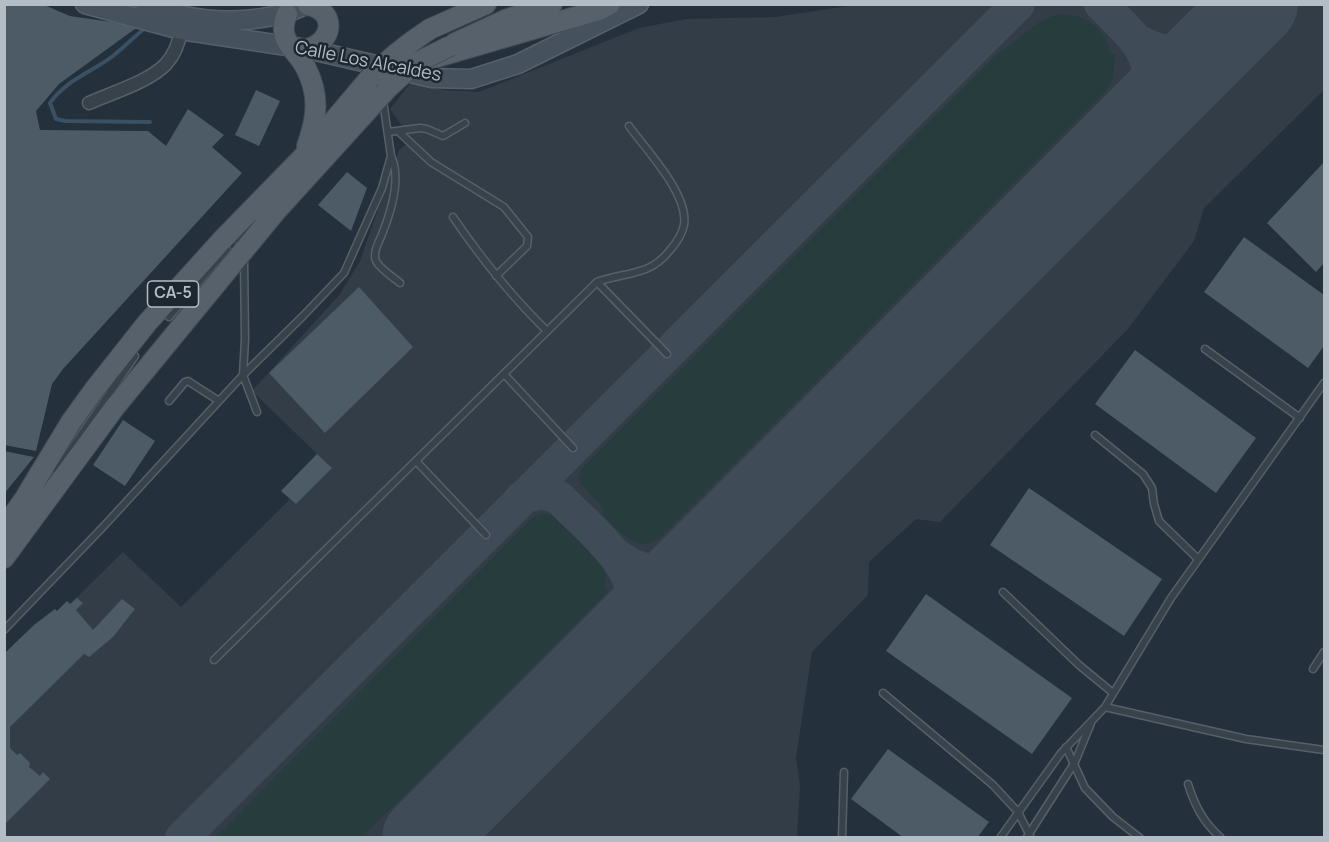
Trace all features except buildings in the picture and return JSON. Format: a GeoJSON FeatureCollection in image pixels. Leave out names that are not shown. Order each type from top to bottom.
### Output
{"type":"FeatureCollection","features":[{"type":"Feature","properties":{"kind":"main road","name":"Calle Los Alcaldes"},"geometry":{"type":"LineString","coordinates":[[85,4],[181,30],[298,48],[432,78],[471,79],[519,64],[639,4]]}},
{"type":"Feature","properties":{"kind":"main road","name":"Calle Los Alcaldes"},"geometry":{"type":"LineString","coordinates":[[145,4],[185,16],[220,20],[268,17],[319,7]]}},
{"type":"Feature","properties":{"kind":"main road","name":"CA-5"},"geometry":{"type":"LineString","coordinates":[[4,558],[115,407],[277,210],[385,92],[414,64],[505,20],[552,4]]}},
{"type":"Feature","properties":{"kind":"main road"},"geometry":{"type":"LineString","coordinates":[[414,64],[495,42],[599,10],[610,4]]}},
{"type":"Feature","properties":{"kind":"main road","name":"CA-5"},"geometry":{"type":"LineString","coordinates":[[4,528],[71,422],[140,332],[222,240],[303,157],[368,80],[394,55],[430,29],[482,5]]}},
{"type":"Feature","properties":{"kind":"main road"},"geometry":{"type":"LineString","coordinates":[[298,48],[318,45],[326,36],[328,25],[319,7]]}},
{"type":"Feature","properties":{"kind":"main road"},"geometry":{"type":"LineString","coordinates":[[287,14],[283,31],[298,48],[315,96],[315,122],[303,157]]}},
{"type":"Feature","properties":{"kind":"street"},"geometry":{"type":"LineString","coordinates":[[89,103],[146,78],[165,65],[178,46],[181,30]]}},
{"type":"Feature","properties":{"kind":"lane"},"geometry":{"type":"LineString","coordinates":[[385,92],[391,156],[396,166],[396,176],[387,222],[375,254],[377,262],[400,283]]}},
{"type":"Feature","properties":{"kind":"lane"},"geometry":{"type":"LineString","coordinates":[[388,132],[427,129],[443,136],[465,123]]}},
{"type":"Feature","properties":{"kind":"lane"},"geometry":{"type":"LineString","coordinates":[[214,660],[597,282],[615,275],[647,269],[662,260],[677,242],[684,226],[684,213],[676,190],[629,126]]}},
{"type":"Feature","properties":{"kind":"lane"},"geometry":{"type":"LineString","coordinates":[[398,131],[431,162],[504,207],[528,237],[527,246],[496,276]]}},
{"type":"Feature","properties":{"kind":"lane"},"geometry":{"type":"LineString","coordinates":[[4,630],[104,527],[243,375],[344,273],[382,188],[391,156]]}},
{"type":"Feature","properties":{"kind":"lane"},"geometry":{"type":"LineString","coordinates":[[169,317],[232,243],[257,220],[277,210]]}},
{"type":"Feature","properties":{"kind":"lane"},"geometry":{"type":"LineString","coordinates":[[453,217],[496,276],[547,331]]}},
{"type":"Feature","properties":{"kind":"lane"},"geometry":{"type":"LineString","coordinates":[[243,251],[245,339],[243,375],[257,411]]}},
{"type":"Feature","properties":{"kind":"lane"},"geometry":{"type":"LineString","coordinates":[[597,282],[667,354]]}},
{"type":"Feature","properties":{"kind":"lane"},"geometry":{"type":"LineString","coordinates":[[1205,349],[1300,418]]}},
{"type":"Feature","properties":{"kind":"lane"},"geometry":{"type":"LineString","coordinates":[[54,475],[135,356]]}},
{"type":"Feature","properties":{"kind":"lane"},"geometry":{"type":"LineString","coordinates":[[504,374],[573,448]]}},
{"type":"Feature","properties":{"kind":"lane"},"geometry":{"type":"LineString","coordinates":[[169,401],[188,381],[219,401]]}},
{"type":"Feature","properties":{"kind":"lane"},"geometry":{"type":"LineString","coordinates":[[1000,837],[1066,747],[1105,707],[1171,598],[1324,383]]}},
{"type":"Feature","properties":{"kind":"lane"},"geometry":{"type":"LineString","coordinates":[[1095,435],[1143,474],[1152,488],[1159,521],[1198,559]]}},
{"type":"Feature","properties":{"kind":"lane"},"geometry":{"type":"LineString","coordinates":[[416,461],[486,535]]}},
{"type":"Feature","properties":{"kind":"lane"},"geometry":{"type":"LineString","coordinates":[[39,510],[50,484]]}},
{"type":"Feature","properties":{"kind":"lane"},"geometry":{"type":"LineString","coordinates":[[1003,592],[1079,665],[1113,693]]}},
{"type":"Feature","properties":{"kind":"lane"},"geometry":{"type":"LineString","coordinates":[[1314,669],[1324,652]]}},
{"type":"Feature","properties":{"kind":"lane"},"geometry":{"type":"LineString","coordinates":[[882,693],[993,784],[1018,812],[1029,836]]}},
{"type":"Feature","properties":{"kind":"lane"},"geometry":{"type":"LineString","coordinates":[[1105,707],[1246,739],[1324,750]]}},
{"type":"Feature","properties":{"kind":"lane"},"geometry":{"type":"LineString","coordinates":[[1029,836],[1075,762],[1093,720]]}},
{"type":"Feature","properties":{"kind":"lane"},"geometry":{"type":"LineString","coordinates":[[1066,747],[1075,762],[1085,788],[1113,817],[1140,837]]}},
{"type":"Feature","properties":{"kind":"lane"},"geometry":{"type":"LineString","coordinates":[[842,837],[844,772]]}},
{"type":"Feature","properties":{"kind":"lane"},"geometry":{"type":"LineString","coordinates":[[1188,784],[1197,810],[1221,837]]}},
{"type":"Feature","properties":{"kind":"shaded area"},"geometry":{"type":"Polygon","coordinates":[[[862,4],[1324,5],[1324,90],[1204,208],[1194,241],[1127,330],[940,522],[916,519],[869,562],[868,595],[812,652],[796,758],[800,785],[797,837],[5,838],[5,653],[55,610],[57,611],[67,601],[70,604],[123,552],[181,607],[290,499],[281,491],[317,454],[252,391],[340,294],[360,261],[399,150],[412,140],[390,109],[412,81],[444,90],[479,92],[639,28],[686,19],[775,17],[862,4]]]}},
{"type":"Feature","properties":{"kind":"green space"},"geometry":{"type":"Polygon","coordinates":[[[1055,15],[1075,16],[1083,19],[1091,23],[1103,36],[1111,54],[1115,54],[1113,79],[1106,91],[661,537],[644,544],[629,539],[602,514],[602,507],[581,484],[578,478],[582,468],[996,55],[1041,21],[1055,15]]]}},
{"type":"Feature","properties":{"kind":"green space"},"geometry":{"type":"Polygon","coordinates":[[[540,514],[559,518],[601,562],[606,575],[605,588],[608,591],[362,837],[216,837],[532,518],[540,514]]]}},
{"type":"Feature","properties":{"kind":"waterway"},"geometry":{"type":"LineString","coordinates":[[145,28],[105,62],[64,88],[50,103],[56,119],[65,121],[150,122]]}},
{"type":"Feature","properties":{"kind":"taxiway"},"geometry":{"type":"LineString","coordinates":[[182,838],[1018,4]]}},
{"type":"Feature","properties":{"kind":"taxiway"},"geometry":{"type":"LineString","coordinates":[[1101,4],[1127,30],[1144,53],[1149,79],[1144,117]]}},
{"type":"Feature","properties":{"kind":"taxiway"},"geometry":{"type":"LineString","coordinates":[[1137,41],[1159,50],[1178,53],[1220,41]]}},
{"type":"Feature","properties":{"kind":"taxiway"},"geometry":{"type":"LineString","coordinates":[[522,498],[540,493],[559,498],[616,557],[625,571],[634,599],[632,614],[622,639]]}},
{"type":"Feature","properties":{"kind":"taxiway"},"geometry":{"type":"LineString","coordinates":[[613,553],[635,567],[656,571],[667,571],[702,560]]}},
{"type":"Feature","properties":{"kind":"runway"},"geometry":{"type":"LineString","coordinates":[[424,838],[1256,4]]}}]}
